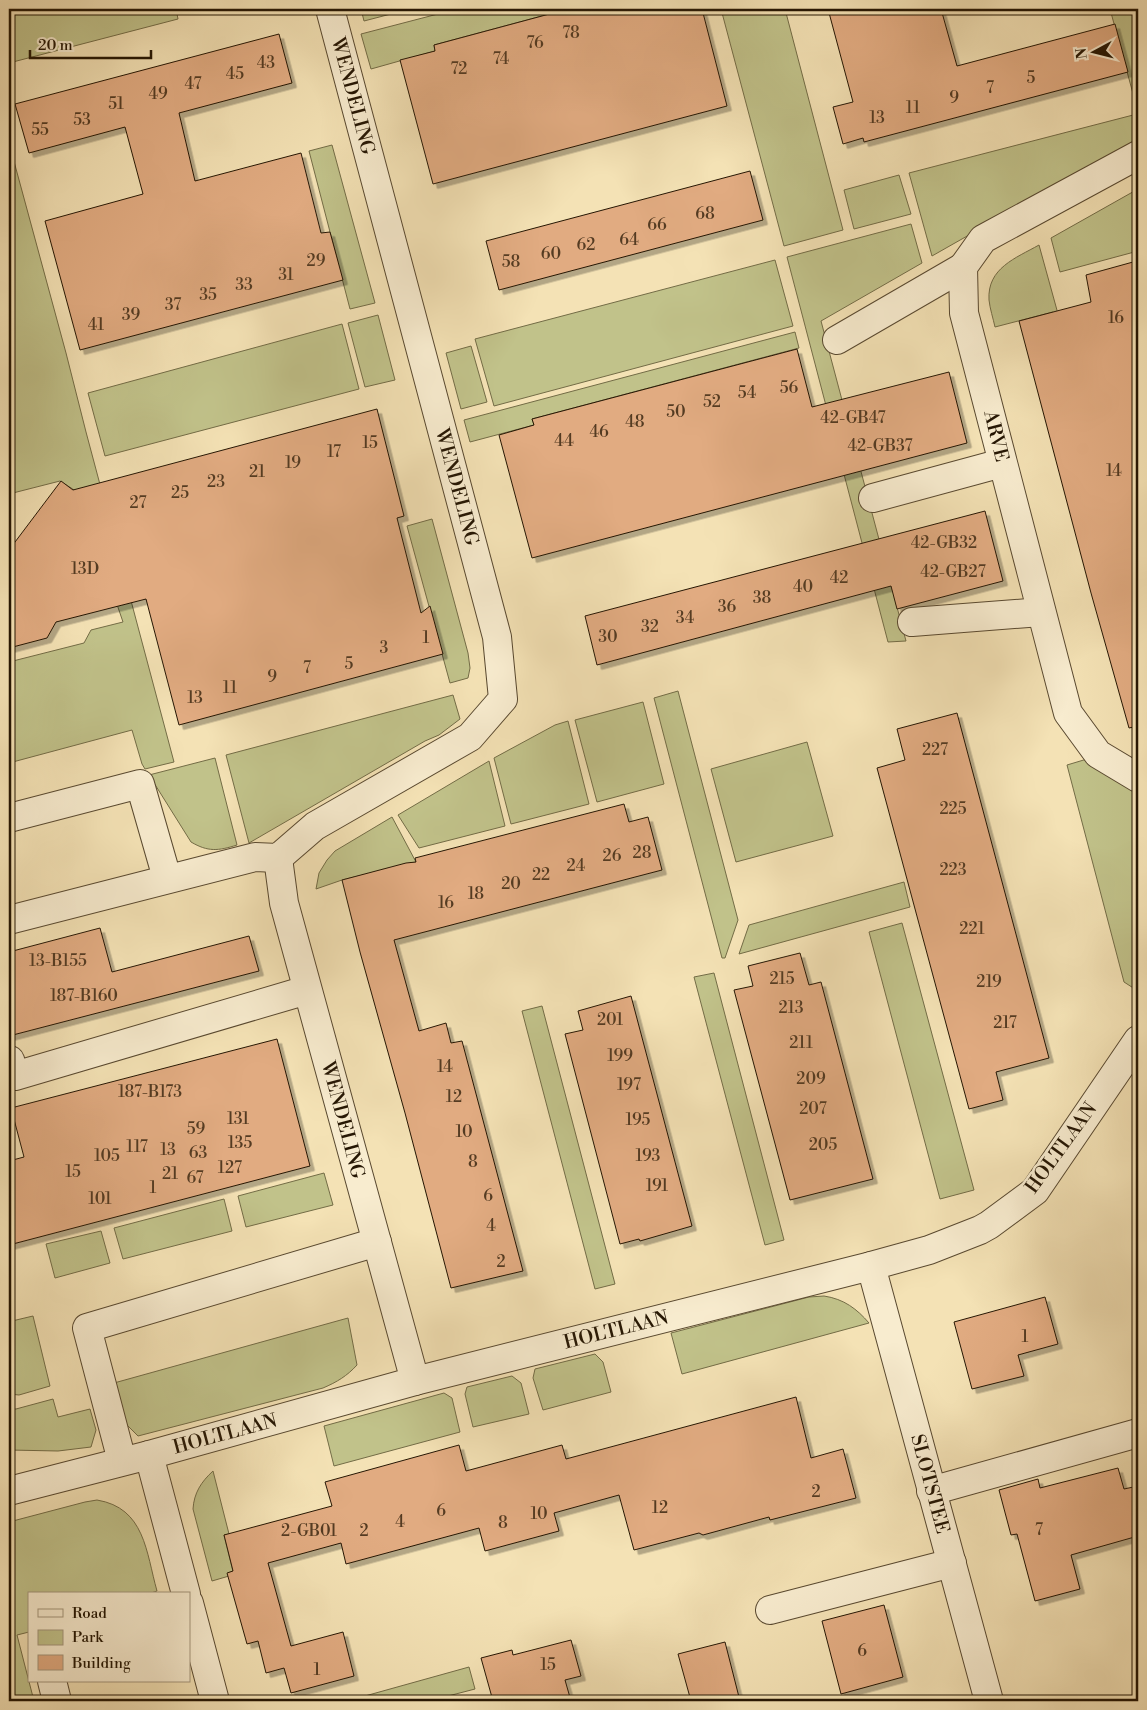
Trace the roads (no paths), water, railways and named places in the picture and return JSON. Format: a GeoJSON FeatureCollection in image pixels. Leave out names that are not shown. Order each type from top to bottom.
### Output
{"type":"FeatureCollection","features":[{"type":"Feature","properties":{"kind":"street","name":"WENDELING"},"geometry":{"type":"LineString","coordinates":[[330,9],[497,637],[503,699],[470,737],[315,826],[278,858],[284,903],[415,1381]]}},
{"type":"Feature","properties":{"kind":"street"},"geometry":{"type":"LineString","coordinates":[[837,340],[963,267],[983,240],[1138,155]]}},
{"type":"Feature","properties":{"kind":"street","name":"ARVE"},"geometry":{"type":"LineString","coordinates":[[963,267],[964,312],[1068,713],[1098,754],[1138,778]]}},
{"type":"Feature","properties":{"kind":"street"},"geometry":{"type":"LineString","coordinates":[[873,498],[1002,463]]}},
{"type":"Feature","properties":{"kind":"street"},"geometry":{"type":"LineString","coordinates":[[912,622],[1041,612]]}},
{"type":"Feature","properties":{"kind":"street"},"geometry":{"type":"LineString","coordinates":[[9,818],[140,784],[167,878]]}},
{"type":"Feature","properties":{"kind":"street"},"geometry":{"type":"LineString","coordinates":[[9,920],[255,857],[278,858]]}},
{"type":"Feature","properties":{"kind":"street"},"geometry":{"type":"LineString","coordinates":[[9,1060],[15,1076],[307,990]]}},
{"type":"Feature","properties":{"kind":"street","name":"HOLTLAAN"},"geometry":{"type":"LineString","coordinates":[[9,1491],[149,1455],[415,1381],[871,1266],[929,1250],[980,1230],[1035,1191],[1138,1040]]}},
{"type":"Feature","properties":{"kind":"street"},"geometry":{"type":"LineString","coordinates":[[122,1461],[87,1328],[377,1242]]}},
{"type":"Feature","properties":{"kind":"street","name":"SLOTSTEE"},"geometry":{"type":"LineString","coordinates":[[871,1266],[990,1701]]}},
{"type":"Feature","properties":{"kind":"street"},"geometry":{"type":"LineString","coordinates":[[931,1491],[1138,1433]]}},
{"type":"Feature","properties":{"kind":"street"},"geometry":{"type":"LineString","coordinates":[[149,1455],[185,1592]]}},
{"type":"Feature","properties":{"kind":"street"},"geometry":{"type":"LineString","coordinates":[[770,1610],[952,1563]]}},
{"type":"Feature","properties":{"kind":"street"},"geometry":{"type":"LineString","coordinates":[[190,1607],[216,1701]]}},
{"type":"Feature","properties":{"kind":"street"},"geometry":{"type":"LineString","coordinates":[[52,1682],[57,1701]]}}]}
